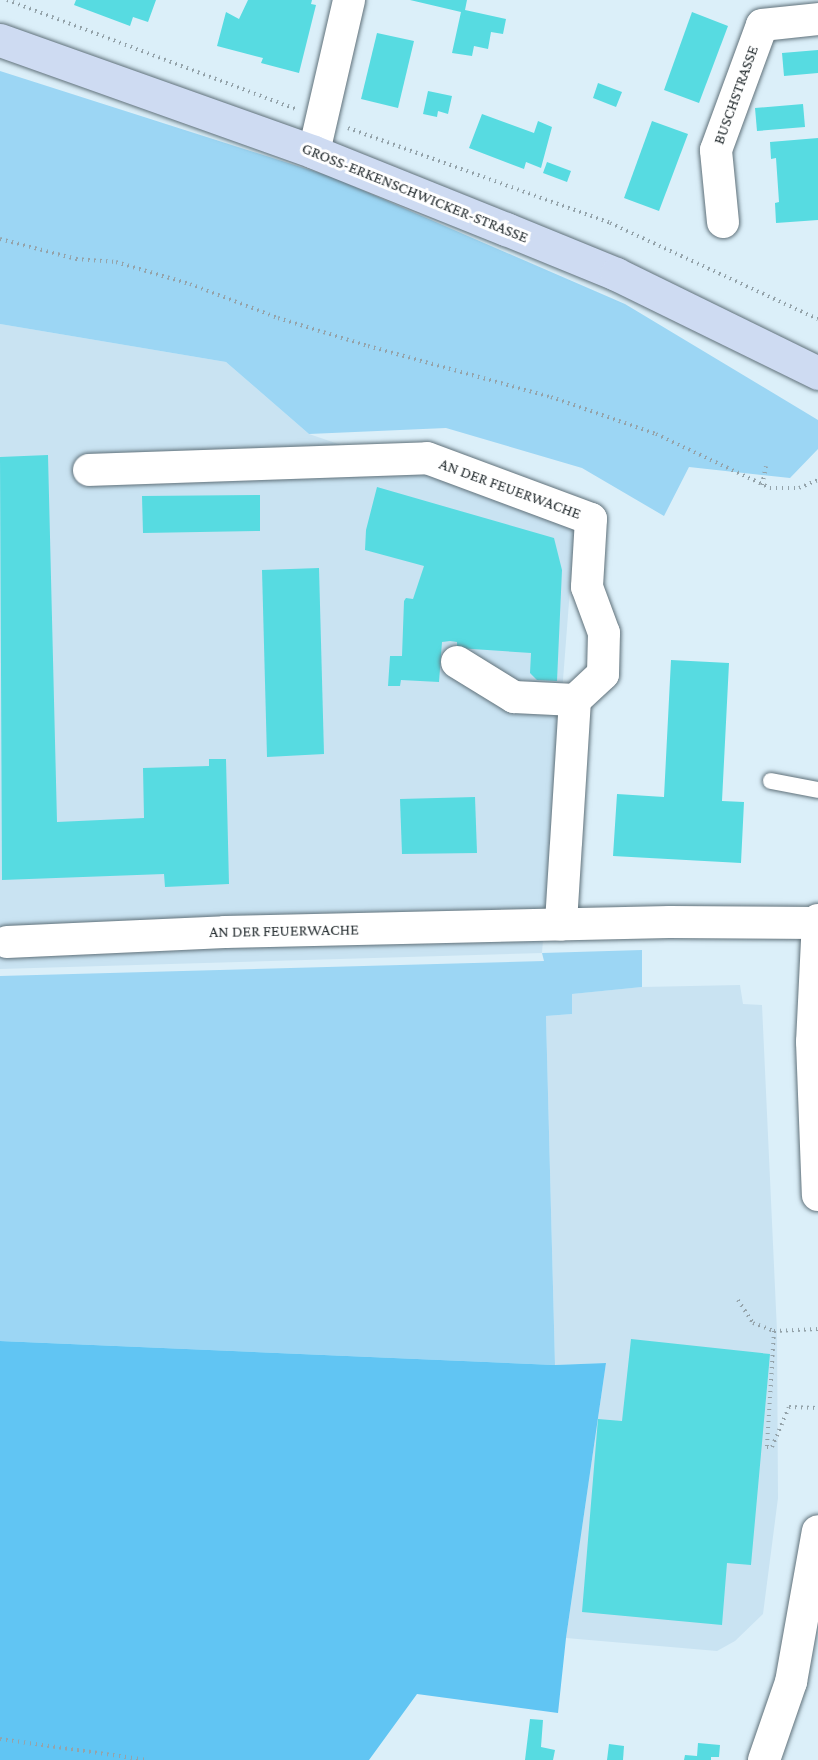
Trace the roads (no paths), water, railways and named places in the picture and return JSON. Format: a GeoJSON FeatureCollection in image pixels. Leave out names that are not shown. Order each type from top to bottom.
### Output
{"type":"FeatureCollection","features":[{"type":"Feature","properties":{"kind":"main road","name":"GROSS-ERKENSCHWICKER-STRASSE"},"geometry":{"type":"LineString","coordinates":[[0,40],[314,152],[616,274],[818,373]]}},
{"type":"Feature","properties":{"kind":"street"},"geometry":{"type":"LineString","coordinates":[[314,152],[324,119],[349,0]]}},
{"type":"Feature","properties":{"kind":"street","name":"BUSCHSTRASSE"},"geometry":{"type":"LineString","coordinates":[[723,222],[716,150],[762,25],[818,19]]}},
{"type":"Feature","properties":{"kind":"street","name":"AN DER FEUERWACHE"},"geometry":{"type":"LineString","coordinates":[[89,470],[427,458],[591,519],[587,587],[604,633],[603,674],[575,700]]}},
{"type":"Feature","properties":{"kind":"street"},"geometry":{"type":"LineString","coordinates":[[457,662],[514,697],[575,700],[561,925]]}},
{"type":"Feature","properties":{"kind":"street"},"geometry":{"type":"LineString","coordinates":[[818,921],[812,1042],[818,1195]]}},
{"type":"Feature","properties":{"kind":"street","name":"AN DER FEUERWACHE"},"geometry":{"type":"LineString","coordinates":[[8,942],[225,932],[818,921]]}},
{"type":"Feature","properties":{"kind":"street"},"geometry":{"type":"LineString","coordinates":[[764,1760],[804,1684],[818,1531]]}},
{"type":"Feature","properties":{"kind":"lane"},"geometry":{"type":"LineString","coordinates":[[771,781],[818,790]]}}]}
